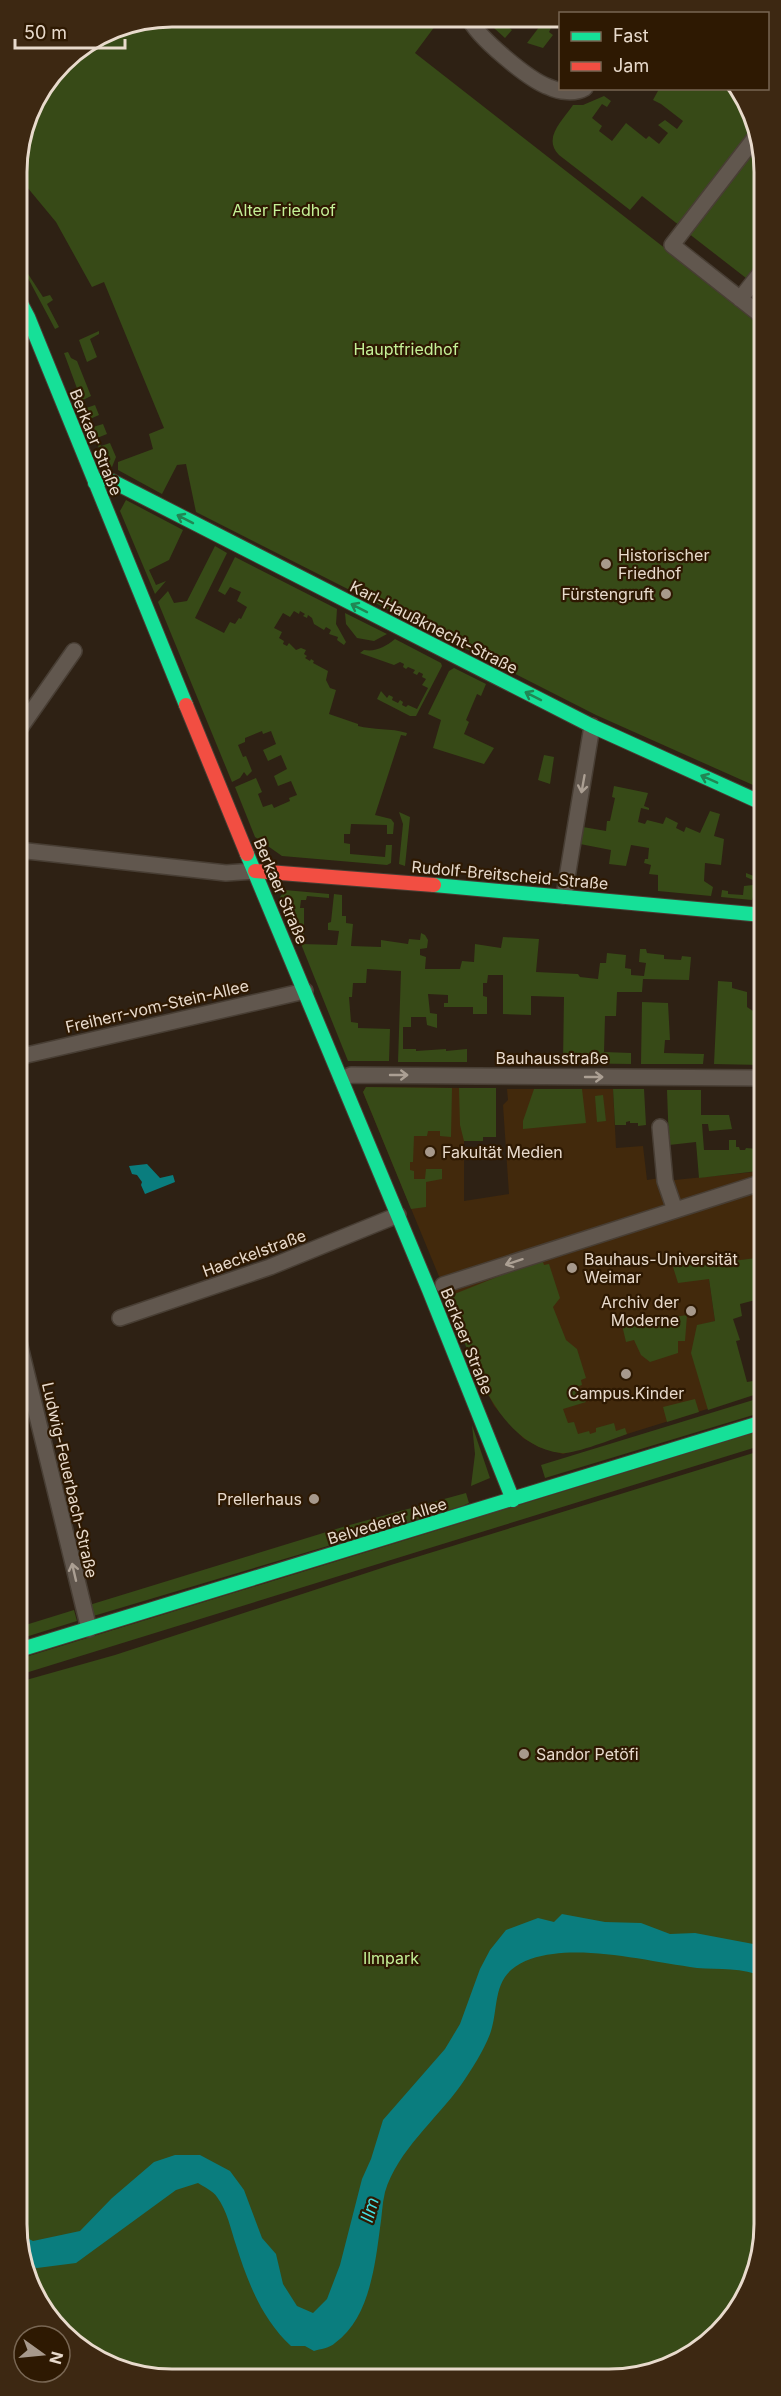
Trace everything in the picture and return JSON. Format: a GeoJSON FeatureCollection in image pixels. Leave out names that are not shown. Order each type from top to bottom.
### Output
{"type":"FeatureCollection","features":[{"type":"Feature","properties":{"kind":"street"},"geometry":{"type":"LineString","coordinates":[[473,27],[484,39],[537,82],[559,90],[582,90]]}},
{"type":"Feature","properties":{"kind":"street"},"geometry":{"type":"LineString","coordinates":[[751,144],[672,245],[754,310]]}},
{"type":"Feature","properties":{"kind":"street"},"geometry":{"type":"LineString","coordinates":[[740,299],[754,281]]}},
{"type":"Feature","properties":{"kind":"street","name":"Berkaer Straße"},"geometry":{"type":"LineString","coordinates":[[27,315],[513,1500]]}},
{"type":"Feature","properties":{"kind":"street","name":"Karl-Haußknecht-Straße"},"geometry":{"type":"LineString","coordinates":[[95,483],[106,478],[592,726],[754,799]]}},
{"type":"Feature","properties":{"kind":"street"},"geometry":{"type":"LineString","coordinates":[[27,718],[74,651]]}},
{"type":"Feature","properties":{"kind":"street"},"geometry":{"type":"LineString","coordinates":[[564,896],[592,726]]}},
{"type":"Feature","properties":{"kind":"street"},"geometry":{"type":"LineString","coordinates":[[27,851],[226,873],[255,871]]}},
{"type":"Feature","properties":{"kind":"street","name":"Rudolf-Breitscheid-Straße"},"geometry":{"type":"LineString","coordinates":[[255,871],[754,914]]}},
{"type":"Feature","properties":{"kind":"street","name":"Freiherr-vom-Stein-Allee"},"geometry":{"type":"LineString","coordinates":[[27,1055],[305,991]]}},
{"type":"Feature","properties":{"kind":"street","name":"Bauhausstraße"},"geometry":{"type":"LineString","coordinates":[[342,1079],[351,1075],[754,1078]]}},
{"type":"Feature","properties":{"kind":"street"},"geometry":{"type":"LineString","coordinates":[[660,1127],[665,1181],[675,1210]]}},
{"type":"Feature","properties":{"kind":"street"},"geometry":{"type":"LineString","coordinates":[[443,1285],[754,1185]]}},
{"type":"Feature","properties":{"kind":"street","name":"Haeckelstraße"},"geometry":{"type":"LineString","coordinates":[[120,1318],[270,1268],[398,1215]]}},
{"type":"Feature","properties":{"kind":"street","name":"Ludwig-Feuerbach-Straße"},"geometry":{"type":"LineString","coordinates":[[27,1374],[89,1629]]}},
{"type":"Feature","properties":{"kind":"street","name":"Belvederer Allee"},"geometry":{"type":"LineString","coordinates":[[27,1648],[754,1425]]}},
{"type":"Feature","properties":{"kind":"shaded area","name":"Bauhaus-Universität Weimar"},"geometry":{"type":"Polygon","coordinates":[[[366,1087],[464,1088],[464,1201],[509,1194],[503,1105],[508,1100],[507,1089],[613,1089],[616,1148],[643,1146],[647,1180],[660,1178],[665,1181],[754,1172],[754,1258],[707,1265],[715,1321],[697,1326],[720,1405],[563,1454],[539,1447],[523,1438],[494,1406],[485,1388],[363,1092],[366,1087]]]}},
{"type":"Feature","properties":{"kind":"green space","name":"Hauptfriedhof"},"geometry":{"type":"Polygon","coordinates":[[[434,27],[415,53],[754,318],[754,785],[596,715],[196,512],[186,464],[177,465],[162,494],[118,470],[118,462],[153,449],[149,434],[164,428],[104,282],[92,287],[56,222],[27,187],[27,163],[32,135],[42,108],[57,84],[77,63],[100,46],[126,35],[153,28],[434,27]]]}},
{"type":"Feature","properties":{"kind":"green space"},"geometry":{"type":"Polygon","coordinates":[[[493,27],[508,27],[512,30],[505,38],[493,27]]]}},
{"type":"Feature","properties":{"kind":"green space"},"geometry":{"type":"Polygon","coordinates":[[[539,27],[551,28],[549,32],[553,35],[543,48],[527,43],[539,27]]]}},
{"type":"Feature","properties":{"kind":"green space"},"geometry":{"type":"Polygon","coordinates":[[[658,90],[728,90],[743,117],[749,135],[680,226],[642,196],[630,210],[554,149],[553,136],[556,129],[573,105],[583,105],[604,96],[611,101],[607,107],[602,104],[592,118],[602,126],[599,131],[612,141],[626,123],[646,139],[649,136],[659,144],[668,133],[658,125],[665,120],[677,129],[683,121],[653,100],[658,90]]]}},
{"type":"Feature","properties":{"kind":"green space"},"geometry":{"type":"Polygon","coordinates":[[[752,150],[754,268],[746,278],[688,233],[752,150]]]}},
{"type":"Feature","properties":{"kind":"green space"},"geometry":{"type":"Polygon","coordinates":[[[27,272],[43,297],[50,295],[53,300],[47,304],[59,327],[55,329],[27,272]]]}},
{"type":"Feature","properties":{"kind":"green space"},"geometry":{"type":"Polygon","coordinates":[[[99,331],[99,334],[90,339],[97,357],[87,362],[79,340],[99,331]]]}},
{"type":"Feature","properties":{"kind":"green space"},"geometry":{"type":"Polygon","coordinates":[[[68,352],[71,358],[77,361],[91,396],[83,400],[86,408],[95,405],[99,415],[90,419],[93,427],[103,424],[107,434],[97,438],[101,446],[110,443],[116,457],[112,467],[104,462],[64,353],[68,352]]]}},
{"type":"Feature","properties":{"kind":"green space"},"geometry":{"type":"Polygon","coordinates":[[[126,500],[183,530],[169,560],[149,570],[156,585],[166,581],[155,594],[120,511],[126,500]]]}},
{"type":"Feature","properties":{"kind":"green space"},"geometry":{"type":"Polygon","coordinates":[[[215,546],[227,553],[195,618],[224,633],[230,622],[235,624],[239,618],[241,619],[247,607],[237,601],[241,592],[230,587],[225,595],[218,591],[235,557],[337,609],[336,624],[346,642],[344,645],[337,640],[338,637],[329,634],[331,630],[326,627],[324,630],[314,624],[312,618],[308,615],[307,618],[303,616],[305,614],[300,611],[299,614],[294,611],[290,617],[283,613],[274,628],[282,632],[279,638],[284,641],[283,644],[287,646],[289,643],[296,650],[301,648],[306,650],[305,658],[310,661],[311,659],[313,663],[328,671],[326,680],[330,688],[336,690],[329,714],[358,724],[358,726],[407,733],[406,736],[401,735],[375,815],[391,819],[394,823],[393,834],[387,834],[387,825],[351,824],[350,834],[344,834],[344,843],[350,844],[350,854],[385,857],[386,845],[392,845],[391,863],[387,865],[282,856],[255,837],[235,787],[256,778],[262,792],[258,794],[263,807],[272,804],[274,808],[297,795],[291,781],[278,786],[274,776],[287,769],[281,755],[268,761],[263,750],[276,744],[271,731],[263,734],[262,731],[245,738],[245,742],[238,745],[243,757],[246,756],[252,771],[247,776],[244,772],[240,778],[232,782],[158,602],[168,591],[174,603],[187,601],[215,546]]]}},
{"type":"Feature","properties":{"kind":"green space"},"geometry":{"type":"Polygon","coordinates":[[[345,613],[387,634],[374,641],[357,638],[346,624],[345,613]]]}},
{"type":"Feature","properties":{"kind":"green space"},"geometry":{"type":"Polygon","coordinates":[[[395,639],[441,663],[442,666],[416,716],[410,716],[377,699],[381,691],[387,698],[389,695],[398,703],[400,700],[403,702],[402,705],[406,707],[408,705],[417,709],[428,688],[422,685],[426,679],[422,677],[423,674],[413,673],[415,670],[408,667],[406,669],[400,662],[394,665],[360,653],[364,650],[380,648],[395,639]]]}},
{"type":"Feature","properties":{"kind":"green space"},"geometry":{"type":"Polygon","coordinates":[[[454,668],[486,684],[481,696],[477,694],[466,720],[469,722],[464,734],[494,748],[484,764],[433,748],[441,720],[428,714],[449,671],[454,668]]]}},
{"type":"Feature","properties":{"kind":"green space"},"geometry":{"type":"Polygon","coordinates":[[[544,755],[554,757],[550,784],[538,780],[544,755]]]}},
{"type":"Feature","properties":{"kind":"green space"},"geometry":{"type":"Polygon","coordinates":[[[614,786],[648,793],[644,806],[649,810],[641,808],[638,822],[645,824],[647,820],[663,824],[666,817],[678,823],[676,828],[684,832],[686,827],[700,833],[710,811],[720,814],[714,836],[724,839],[721,865],[705,863],[704,881],[713,887],[711,896],[658,891],[658,875],[649,874],[651,865],[644,863],[645,859],[648,859],[649,848],[631,845],[626,866],[609,864],[611,850],[580,844],[583,827],[606,831],[615,798],[612,797],[614,786]]]}},
{"type":"Feature","properties":{"kind":"green space"},"geometry":{"type":"Polygon","coordinates":[[[399,812],[410,817],[405,866],[399,864],[403,824],[399,812]]]}},
{"type":"Feature","properties":{"kind":"green space"},"geometry":{"type":"Polygon","coordinates":[[[746,873],[754,876],[752,900],[721,897],[722,890],[728,891],[728,894],[743,895],[744,886],[753,885],[753,880],[746,877],[746,873]]]}},
{"type":"Feature","properties":{"kind":"green space"},"geometry":{"type":"Polygon","coordinates":[[[285,890],[329,894],[329,898],[307,896],[306,900],[301,900],[300,908],[304,908],[304,934],[297,938],[280,897],[285,890]]]}},
{"type":"Feature","properties":{"kind":"green space"},"geometry":{"type":"Polygon","coordinates":[[[334,894],[342,895],[342,916],[346,916],[346,923],[353,924],[351,946],[381,947],[381,940],[408,944],[409,939],[420,940],[421,933],[428,940],[427,948],[420,949],[420,955],[426,957],[425,969],[460,969],[462,961],[474,962],[475,944],[501,948],[503,937],[539,939],[536,972],[578,974],[580,977],[598,979],[600,963],[606,963],[607,953],[626,955],[625,968],[631,969],[631,975],[644,976],[646,963],[639,962],[640,949],[646,949],[647,953],[664,955],[664,959],[681,960],[682,956],[691,957],[689,980],[643,979],[642,992],[617,992],[616,1016],[605,1016],[604,1052],[631,1053],[631,1064],[563,1063],[564,997],[531,996],[531,1015],[503,1014],[503,975],[488,975],[487,983],[483,983],[483,996],[487,997],[487,1014],[473,1014],[473,1007],[444,1007],[444,1003],[448,1003],[448,995],[428,994],[430,1013],[437,1014],[437,1028],[427,1025],[426,1017],[411,1017],[411,1027],[403,1027],[403,1049],[416,1049],[416,1051],[446,1049],[446,1051],[467,1049],[467,1062],[398,1062],[401,971],[367,969],[366,983],[353,983],[352,997],[349,997],[351,1022],[358,1023],[358,1028],[390,1029],[389,1061],[348,1061],[301,944],[337,945],[339,931],[328,930],[334,894]]]}},
{"type":"Feature","properties":{"kind":"green space"},"geometry":{"type":"Polygon","coordinates":[[[718,981],[732,982],[732,988],[747,992],[747,1007],[753,1011],[754,1065],[714,1064],[718,981]]]}},
{"type":"Feature","properties":{"kind":"green space"},"geometry":{"type":"Polygon","coordinates":[[[642,1002],[668,1003],[670,1040],[665,1040],[664,1053],[704,1054],[703,1064],[641,1064],[642,1002]]]}},
{"type":"Feature","properties":{"kind":"green space"},"geometry":{"type":"Polygon","coordinates":[[[366,1087],[452,1088],[451,1137],[440,1136],[440,1131],[428,1131],[427,1136],[414,1136],[413,1162],[410,1162],[410,1170],[414,1171],[414,1179],[425,1179],[426,1169],[442,1169],[442,1179],[426,1182],[426,1207],[411,1209],[363,1092],[366,1087]]]}},
{"type":"Feature","properties":{"kind":"green space"},"geometry":{"type":"Polygon","coordinates":[[[459,1088],[496,1088],[496,1137],[483,1137],[483,1141],[464,1141],[460,1125],[459,1088]]]}},
{"type":"Feature","properties":{"kind":"green space"},"geometry":{"type":"Polygon","coordinates":[[[534,1089],[582,1089],[586,1123],[523,1129],[523,1121],[534,1089]]]}},
{"type":"Feature","properties":{"kind":"green space"},"geometry":{"type":"Polygon","coordinates":[[[613,1089],[644,1089],[646,1125],[638,1126],[638,1123],[630,1123],[630,1121],[626,1122],[626,1125],[615,1125],[613,1089]]]}},
{"type":"Feature","properties":{"kind":"green space"},"geometry":{"type":"Polygon","coordinates":[[[667,1090],[701,1090],[701,1115],[729,1115],[732,1129],[709,1131],[708,1124],[702,1124],[704,1150],[729,1150],[729,1140],[736,1140],[736,1147],[740,1150],[754,1149],[754,1171],[699,1178],[696,1142],[669,1145],[667,1090]]]}},
{"type":"Feature","properties":{"kind":"green space"},"geometry":{"type":"Polygon","coordinates":[[[603,1095],[606,1121],[597,1122],[595,1096],[603,1095]]]}},
{"type":"Feature","properties":{"kind":"green space"},"geometry":{"type":"Polygon","coordinates":[[[754,1258],[754,1300],[740,1304],[742,1316],[733,1319],[740,1340],[736,1341],[747,1382],[754,1381],[754,1395],[708,1410],[691,1353],[697,1325],[715,1321],[709,1279],[678,1283],[673,1267],[701,1259],[703,1265],[754,1258]]]}},
{"type":"Feature","properties":{"kind":"green space"},"geometry":{"type":"Polygon","coordinates":[[[542,1259],[544,1265],[549,1264],[560,1298],[553,1307],[566,1340],[577,1349],[586,1378],[581,1380],[582,1385],[579,1386],[586,1402],[563,1409],[568,1423],[574,1422],[578,1434],[589,1431],[590,1434],[596,1432],[596,1428],[614,1423],[616,1431],[625,1428],[627,1434],[574,1452],[561,1453],[537,1446],[518,1433],[501,1414],[475,1368],[447,1297],[542,1259]]]}},
{"type":"Feature","properties":{"kind":"green space"},"geometry":{"type":"Polygon","coordinates":[[[687,1315],[685,1341],[678,1341],[678,1353],[650,1362],[641,1355],[634,1340],[626,1342],[622,1325],[687,1315]]]}},
{"type":"Feature","properties":{"kind":"green space"},"geometry":{"type":"Polygon","coordinates":[[[695,1399],[699,1412],[667,1422],[663,1407],[695,1399]]]}},
{"type":"Feature","properties":{"kind":"green space"},"geometry":{"type":"Polygon","coordinates":[[[754,1400],[754,1415],[545,1478],[541,1465],[754,1400]]]}},
{"type":"Feature","properties":{"kind":"green space"},"geometry":{"type":"Polygon","coordinates":[[[472,1425],[490,1478],[471,1486],[475,1454],[472,1425]]]}},
{"type":"Feature","properties":{"kind":"green space"},"geometry":{"type":"Polygon","coordinates":[[[754,1433],[754,1448],[27,1673],[27,1657],[754,1433]]]}},
{"type":"Feature","properties":{"kind":"green space","name":"Ilmpark"},"geometry":{"type":"Polygon","coordinates":[[[754,1453],[754,2233],[749,2261],[735,2296],[704,2333],[673,2354],[628,2368],[172,2369],[144,2366],[108,2354],[84,2339],[72,2328],[72,2324],[68,2324],[57,2312],[38,2279],[28,2243],[27,2224],[27,1680],[115,1655],[394,1564],[754,1453]]]}},
{"type":"Feature","properties":{"kind":"green space"},"geometry":{"type":"Polygon","coordinates":[[[466,1493],[469,1503],[462,1506],[90,1617],[86,1606],[346,1526],[466,1493]]]}},
{"type":"Feature","properties":{"kind":"green space"},"geometry":{"type":"Polygon","coordinates":[[[74,1610],[77,1621],[27,1637],[27,1625],[74,1610]]]}},
{"type":"Feature","properties":{"kind":"water"},"geometry":{"type":"Polygon","coordinates":[[[147,1164],[160,1178],[173,1175],[175,1182],[145,1194],[142,1182],[137,1175],[132,1174],[129,1166],[147,1164]]]}},
{"type":"Feature","properties":{"kind":"water","name":"Ilm"},"geometry":{"type":"Polygon","coordinates":[[[562,1914],[605,1922],[641,1923],[670,1934],[695,1933],[754,1944],[754,1974],[587,1953],[541,1956],[525,1961],[511,1970],[501,1984],[490,2034],[477,2060],[451,2098],[408,2149],[391,2177],[384,2196],[373,2275],[363,2306],[346,2333],[333,2345],[314,2351],[305,2346],[291,2346],[281,2335],[264,2312],[251,2287],[220,2202],[213,2193],[198,2183],[176,2190],[76,2263],[34,2267],[28,2238],[33,2241],[80,2231],[112,2198],[154,2162],[175,2155],[200,2155],[230,2171],[244,2190],[262,2238],[276,2254],[283,2284],[297,2306],[313,2313],[327,2299],[340,2265],[362,2179],[383,2120],[445,2049],[460,2024],[480,1969],[490,1950],[506,1930],[538,1918],[554,1922],[562,1914]]]}},
{"type":"Feature","properties":{"kind":"traffic: fast"},"geometry":{"type":"LineString","coordinates":[[27,315],[186,705]]}},
{"type":"Feature","properties":{"kind":"traffic: fast"},"geometry":{"type":"LineString","coordinates":[[95,483],[106,478],[592,726],[754,799]]}},
{"type":"Feature","properties":{"kind":"traffic: fast"},"geometry":{"type":"LineString","coordinates":[[247,854],[429,1290],[513,1500]]}},
{"type":"Feature","properties":{"kind":"traffic: fast"},"geometry":{"type":"LineString","coordinates":[[434,885],[754,914]]}},
{"type":"Feature","properties":{"kind":"traffic: fast"},"geometry":{"type":"LineString","coordinates":[[27,1648],[754,1425]]}},
{"type":"Feature","properties":{"kind":"traffic: jam"},"geometry":{"type":"LineString","coordinates":[[186,705],[247,854]]}},
{"type":"Feature","properties":{"kind":"traffic: jam"},"geometry":{"type":"LineString","coordinates":[[255,871],[434,885]]}},
{"type":"Feature","properties":{"kind":"place","name":"Historischer Friedhof"},"geometry":{"type":"Point","coordinates":[606,564]}},
{"type":"Feature","properties":{"kind":"place","name":"Fürstengruft"},"geometry":{"type":"Point","coordinates":[666,594]}},
{"type":"Feature","properties":{"kind":"place","name":"Fakultät Medien"},"geometry":{"type":"Point","coordinates":[430,1152]}},
{"type":"Feature","properties":{"kind":"place","name":"Bauhaus-Universität Weimar"},"geometry":{"type":"Point","coordinates":[572,1268]}},
{"type":"Feature","properties":{"kind":"place","name":"Archiv der Moderne"},"geometry":{"type":"Point","coordinates":[691,1311]}},
{"type":"Feature","properties":{"kind":"place","name":"Campus.Kinder"},"geometry":{"type":"Point","coordinates":[626,1374]}},
{"type":"Feature","properties":{"kind":"place","name":"Prellerhaus"},"geometry":{"type":"Point","coordinates":[314,1499]}},
{"type":"Feature","properties":{"kind":"place","name":"Sandor Petöfi"},"geometry":{"type":"Point","coordinates":[524,1754]}},
{"type":"Feature","properties":{"kind":"park label","name":"Alter Friedhof"},"geometry":{"type":"Point","coordinates":[284,210]}}]}
